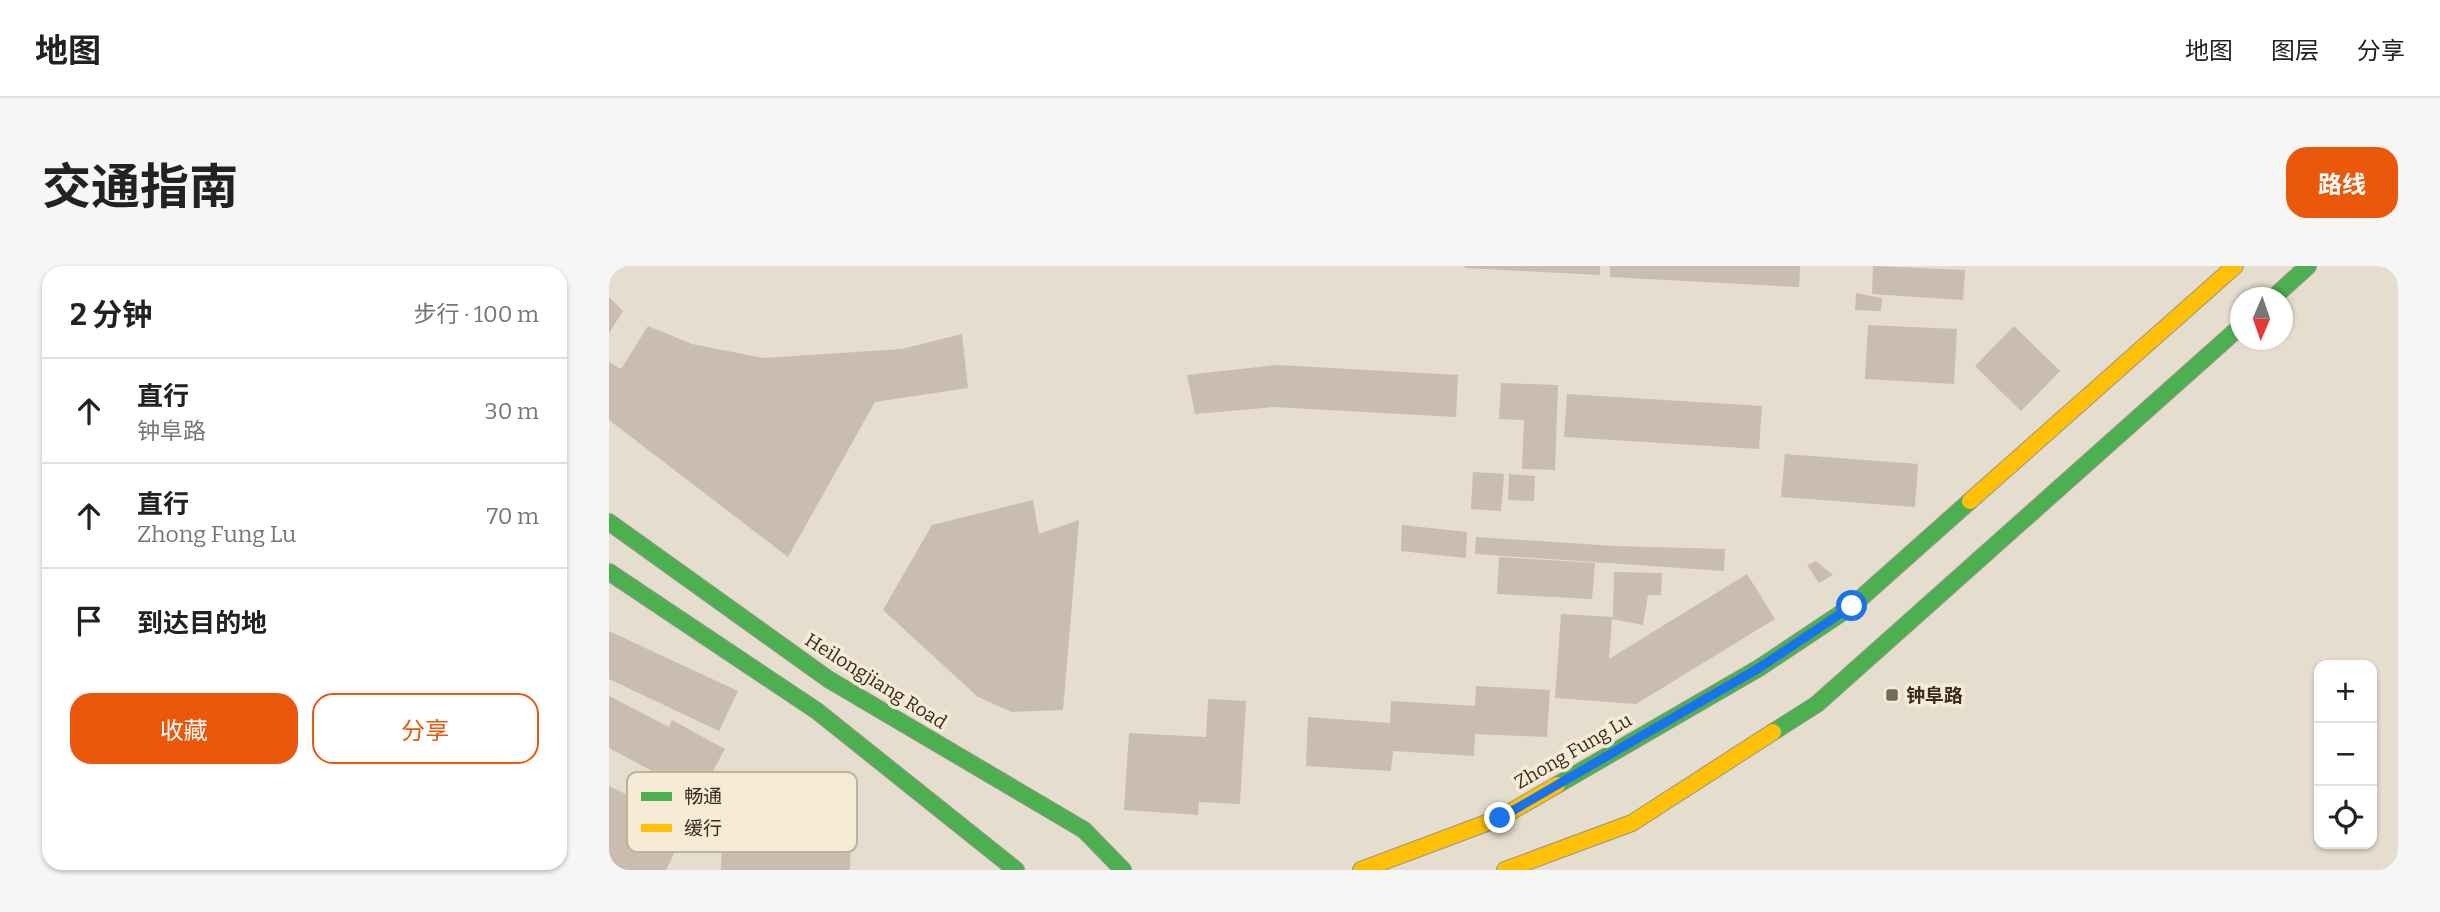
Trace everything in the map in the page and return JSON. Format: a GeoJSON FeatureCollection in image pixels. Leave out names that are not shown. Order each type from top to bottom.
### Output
{"type":"FeatureCollection","features":[{"type":"Feature","properties":{"kind":"main road"},"geometry":{"type":"LineString","coordinates":[[1361,870],[1500,818],[1759,668],[1852,606],[2235,266]]}},
{"type":"Feature","properties":{"kind":"main road"},"geometry":{"type":"LineString","coordinates":[[2285,287],[2308,266]]}},
{"type":"Feature","properties":{"kind":"main road"},"geometry":{"type":"LineString","coordinates":[[1505,870],[1632,823],[1817,704],[2230,336]]}},
{"type":"Feature","properties":{"kind":"main road","name":"Heilongjiang Road"},"geometry":{"type":"LineString","coordinates":[[609,522],[828,679],[1084,830],[1123,870]]}},
{"type":"Feature","properties":{"kind":"main road"},"geometry":{"type":"LineString","coordinates":[[609,572],[817,711],[1016,870]]}},
{"type":"Feature","properties":{"kind":"building"},"geometry":{"type":"Polygon","coordinates":[[[1600,266],[1600,275],[1465,268],[1600,266]]]}},
{"type":"Feature","properties":{"kind":"building"},"geometry":{"type":"Polygon","coordinates":[[[1610,266],[1800,266],[1799,287],[1610,277],[1610,266]]]}},
{"type":"Feature","properties":{"kind":"building"},"geometry":{"type":"Polygon","coordinates":[[[1873,266],[1965,270],[1963,300],[1872,294],[1873,266]]]}},
{"type":"Feature","properties":{"kind":"building"},"geometry":{"type":"Polygon","coordinates":[[[1856,293],[1882,298],[1881,311],[1855,310],[1856,293]]]}},
{"type":"Feature","properties":{"kind":"building"},"geometry":{"type":"Polygon","coordinates":[[[609,297],[623,311],[609,333],[609,297]]]}},
{"type":"Feature","properties":{"kind":"building"},"geometry":{"type":"Polygon","coordinates":[[[1868,325],[1957,329],[1954,384],[1865,379],[1868,325]]]}},
{"type":"Feature","properties":{"kind":"building"},"geometry":{"type":"Polygon","coordinates":[[[648,326],[692,344],[763,358],[902,349],[962,334],[968,388],[875,402],[788,557],[609,420],[609,362],[621,369],[648,326]]]}},
{"type":"Feature","properties":{"kind":"building"},"geometry":{"type":"Polygon","coordinates":[[[2014,326],[2060,371],[2021,411],[1975,366],[2014,326]]]}},
{"type":"Feature","properties":{"kind":"building"},"geometry":{"type":"Polygon","coordinates":[[[1277,365],[1458,375],[1456,417],[1274,407],[1195,414],[1187,375],[1277,365]]]}},
{"type":"Feature","properties":{"kind":"building"},"geometry":{"type":"Polygon","coordinates":[[[1501,383],[1558,385],[1555,470],[1522,469],[1524,420],[1499,419],[1501,383]]]}},
{"type":"Feature","properties":{"kind":"building"},"geometry":{"type":"Polygon","coordinates":[[[1567,394],[1762,406],[1759,449],[1564,437],[1567,394]]]}},
{"type":"Feature","properties":{"kind":"building"},"geometry":{"type":"Polygon","coordinates":[[[1785,454],[1918,464],[1915,507],[1781,497],[1785,454]]]}},
{"type":"Feature","properties":{"kind":"building"},"geometry":{"type":"Polygon","coordinates":[[[1473,472],[1504,474],[1501,511],[1471,509],[1473,472]]]}},
{"type":"Feature","properties":{"kind":"building"},"geometry":{"type":"Polygon","coordinates":[[[1509,474],[1535,476],[1534,501],[1508,500],[1509,474]]]}},
{"type":"Feature","properties":{"kind":"building"},"geometry":{"type":"Polygon","coordinates":[[[1033,500],[1039,534],[1079,520],[1063,710],[1012,712],[978,697],[883,610],[932,525],[1033,500]]]}},
{"type":"Feature","properties":{"kind":"building"},"geometry":{"type":"Polygon","coordinates":[[[1402,525],[1467,532],[1466,558],[1401,551],[1402,525]]]}},
{"type":"Feature","properties":{"kind":"building"},"geometry":{"type":"Polygon","coordinates":[[[1476,537],[1615,546],[1725,549],[1724,571],[1475,554],[1476,537]]]}},
{"type":"Feature","properties":{"kind":"building"},"geometry":{"type":"Polygon","coordinates":[[[1499,557],[1595,563],[1592,599],[1497,594],[1499,557]]]}},
{"type":"Feature","properties":{"kind":"building"},"geometry":{"type":"Polygon","coordinates":[[[1816,561],[1833,575],[1819,583],[1807,565],[1816,561]]]}},
{"type":"Feature","properties":{"kind":"building"},"geometry":{"type":"Polygon","coordinates":[[[1614,572],[1662,573],[1661,595],[1648,595],[1643,625],[1612,619],[1609,659],[1747,574],[1775,619],[1636,704],[1555,698],[1561,614],[1613,617],[1614,572]]]}},
{"type":"Feature","properties":{"kind":"building"},"geometry":{"type":"Polygon","coordinates":[[[609,631],[738,691],[719,731],[609,679],[609,631]]]}},
{"type":"Feature","properties":{"kind":"building"},"geometry":{"type":"Polygon","coordinates":[[[1476,686],[1550,690],[1547,737],[1475,734],[1474,756],[1393,751],[1391,771],[1306,766],[1308,717],[1390,723],[1391,701],[1475,706],[1476,686]]]}},
{"type":"Feature","properties":{"kind":"building"},"geometry":{"type":"Polygon","coordinates":[[[609,696],[669,727],[672,720],[725,749],[712,772],[654,772],[609,748],[609,696]]]}},
{"type":"Feature","properties":{"kind":"building"},"geometry":{"type":"Polygon","coordinates":[[[1208,699],[1246,701],[1240,804],[1199,802],[1198,815],[1124,810],[1129,733],[1206,737],[1208,699]]]}},
{"type":"Feature","properties":{"kind":"building"},"geometry":{"type":"Polygon","coordinates":[[[609,786],[627,795],[627,852],[675,852],[666,870],[609,870],[609,786]]]}},
{"type":"Feature","properties":{"kind":"building"},"geometry":{"type":"Polygon","coordinates":[[[722,852],[851,852],[850,870],[721,870],[722,852]]]}},
{"type":"Feature","properties":{"kind":"traffic: fast"},"geometry":{"type":"LineString","coordinates":[[2285,287],[2308,266]]}},
{"type":"Feature","properties":{"kind":"traffic: fast"},"geometry":{"type":"LineString","coordinates":[[1773,732],[1817,704],[2230,336]]}},
{"type":"Feature","properties":{"kind":"traffic: fast"},"geometry":{"type":"LineString","coordinates":[[1557,785],[1759,668],[1852,606],[1970,501]]}},
{"type":"Feature","properties":{"kind":"traffic: fast"},"geometry":{"type":"LineString","coordinates":[[609,522],[828,679],[1084,830],[1123,870]]}},
{"type":"Feature","properties":{"kind":"traffic: fast"},"geometry":{"type":"LineString","coordinates":[[609,572],[817,711],[1016,870]]}},
{"type":"Feature","properties":{"kind":"traffic: slow"},"geometry":{"type":"LineString","coordinates":[[1970,501],[2235,266]]}},
{"type":"Feature","properties":{"kind":"traffic: slow"},"geometry":{"type":"LineString","coordinates":[[1505,870],[1632,823],[1773,732]]}},
{"type":"Feature","properties":{"kind":"traffic: slow"},"geometry":{"type":"LineString","coordinates":[[1361,870],[1500,818],[1557,785]]}},
{"type":"Feature","properties":{"kind":"place","name":"钟阜路"},"geometry":{"type":"Point","coordinates":[1892,695]}},
{"type":"Feature","properties":{"kind":"route"},"geometry":{"type":"LineString","coordinates":[[1500,818],[1759,668],[1852,606]]}}]}
